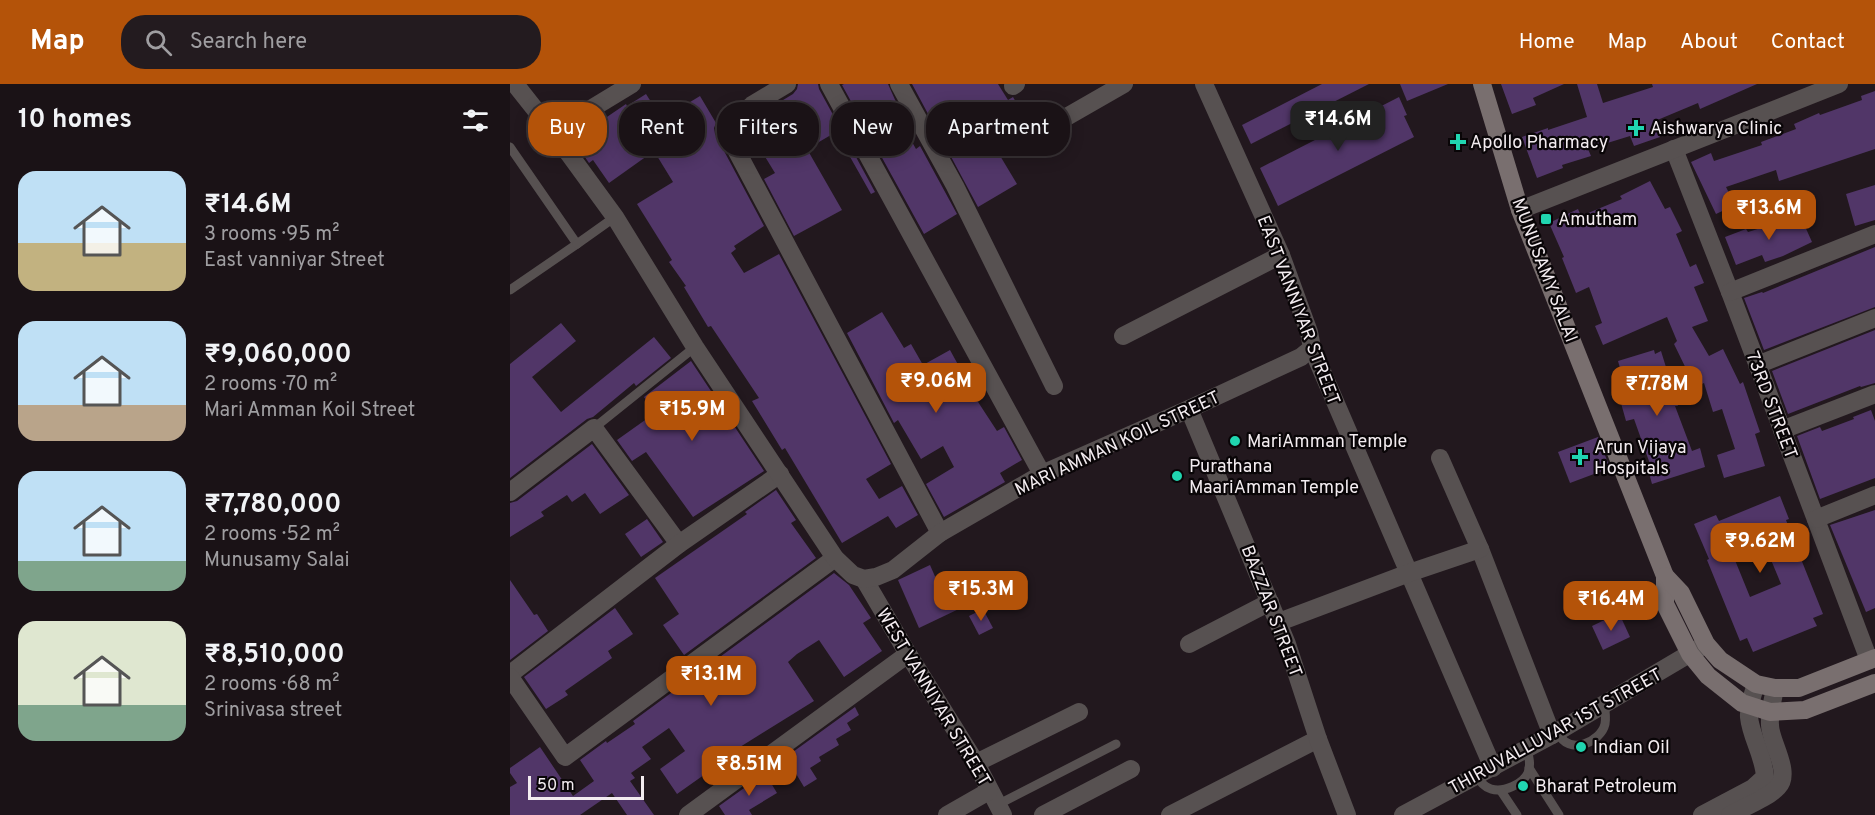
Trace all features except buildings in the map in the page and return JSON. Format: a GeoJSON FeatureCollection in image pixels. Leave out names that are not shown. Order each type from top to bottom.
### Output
{"type":"FeatureCollection","features":[{"type":"Feature","properties":{"kind":"main road","name":"MUNUSAMY SALAI"},"geometry":{"type":"LineString","coordinates":[[1482,84],[1521,210],[1665,576],[1665,604],[1690,654],[1708,676],[1742,704],[1750,707]]}},
{"type":"Feature","properties":{"kind":"main road"},"geometry":{"type":"LineString","coordinates":[[1665,576],[1681,593],[1707,644],[1720,660],[1756,684],[1775,688],[1799,688],[1872,659]]}},
{"type":"Feature","properties":{"kind":"main road"},"geometry":{"type":"LineString","coordinates":[[1750,707],[1770,712],[1805,710],[1875,683]]}},
{"type":"Feature","properties":{"kind":"street"},"geometry":{"type":"LineString","coordinates":[[515,84],[529,102]]}},
{"type":"Feature","properties":{"kind":"street"},"geometry":{"type":"LineString","coordinates":[[602,102],[632,84]]}},
{"type":"Feature","properties":{"kind":"street"},"geometry":{"type":"LineString","coordinates":[[757,102],[787,84]]}},
{"type":"Feature","properties":{"kind":"street"},"geometry":{"type":"LineString","coordinates":[[830,84],[1042,474]]}},
{"type":"Feature","properties":{"kind":"street"},"geometry":{"type":"LineString","coordinates":[[899,84],[955,186],[1054,386]]}},
{"type":"Feature","properties":{"kind":"street"},"geometry":{"type":"LineString","coordinates":[[1070,115],[1124,84]]}},
{"type":"Feature","properties":{"kind":"street","name":"EAST VANNIYAR STREET"},"geometry":{"type":"LineString","coordinates":[[1204,84],[1281,255],[1309,332],[1312,348],[1493,768]]}},
{"type":"Feature","properties":{"kind":"street"},"geometry":{"type":"LineString","coordinates":[[1521,210],[1839,84]]}},
{"type":"Feature","properties":{"kind":"street","name":"73RD STREET"},"geometry":{"type":"LineString","coordinates":[[1674,149],[1872,659]]}},
{"type":"Feature","properties":{"kind":"street"},"geometry":{"type":"LineString","coordinates":[[570,156],[615,218],[695,347],[835,558],[853,575],[864,579]]}},
{"type":"Feature","properties":{"kind":"street"},"geometry":{"type":"LineString","coordinates":[[739,156],[940,533]]}},
{"type":"Feature","properties":{"kind":"street"},"geometry":{"type":"LineString","coordinates":[[1730,292],[1875,234]]}},
{"type":"Feature","properties":{"kind":"street"},"geometry":{"type":"LineString","coordinates":[[1123,336],[1281,255]]}},
{"type":"Feature","properties":{"kind":"street"},"geometry":{"type":"LineString","coordinates":[[1757,365],[1875,318]]}},
{"type":"Feature","properties":{"kind":"street","name":"MARI AMMAN KOIL STREET"},"geometry":{"type":"LineString","coordinates":[[864,579],[892,570],[940,533],[1042,474],[1301,357],[1312,348]]}},
{"type":"Feature","properties":{"kind":"street"},"geometry":{"type":"LineString","coordinates":[[1782,430],[1875,394]]}},
{"type":"Feature","properties":{"kind":"street","name":"BAZZAR STREET"},"geometry":{"type":"LineString","coordinates":[[1189,409],[1279,622],[1318,739],[1347,815]]}},
{"type":"Feature","properties":{"kind":"street"},"geometry":{"type":"LineString","coordinates":[[510,492],[594,428],[679,544]]}},
{"type":"Feature","properties":{"kind":"street"},"geometry":{"type":"LineString","coordinates":[[1440,458],[1555,733]]}},
{"type":"Feature","properties":{"kind":"street"},"geometry":{"type":"LineString","coordinates":[[780,474],[679,544],[510,675],[565,758],[835,558]]}},
{"type":"Feature","properties":{"kind":"street"},"geometry":{"type":"LineString","coordinates":[[1816,519],[1875,495]]}},
{"type":"Feature","properties":{"kind":"street"},"geometry":{"type":"LineString","coordinates":[[1279,622],[1480,549]]}},
{"type":"Feature","properties":{"kind":"street","name":"WEST VANNIYAR STREET"},"geometry":{"type":"LineString","coordinates":[[864,579],[976,763],[996,803]]}},
{"type":"Feature","properties":{"kind":"street"},"geometry":{"type":"LineString","coordinates":[[1189,644],[1270,602]]}},
{"type":"Feature","properties":{"kind":"street","name":"THIRUVALLUVAR 1ST STREET"},"geometry":{"type":"LineString","coordinates":[[1403,815],[1527,749],[1707,644]]}},
{"type":"Feature","properties":{"kind":"street"},"geometry":{"type":"LineString","coordinates":[[688,815],[908,654]]}},
{"type":"Feature","properties":{"kind":"street"},"geometry":{"type":"LineString","coordinates":[[1702,815],[1753,788],[1765,777],[1764,765],[1749,717],[1756,684]]}},
{"type":"Feature","properties":{"kind":"street"},"geometry":{"type":"LineString","coordinates":[[1730,815],[1769,794],[1779,786],[1783,779],[1783,767],[1771,733],[1770,712],[1775,688]]}},
{"type":"Feature","properties":{"kind":"street"},"geometry":{"type":"LineString","coordinates":[[976,763],[1079,712]]}},
{"type":"Feature","properties":{"kind":"street"},"geometry":{"type":"LineString","coordinates":[[1170,815],[1318,739]]}},
{"type":"Feature","properties":{"kind":"street"},"geometry":{"type":"LineString","coordinates":[[1043,815],[1131,769]]}},
{"type":"Feature","properties":{"kind":"street"},"geometry":{"type":"LineString","coordinates":[[947,815],[996,803]]}},
{"type":"Feature","properties":{"kind":"lane"},"geometry":{"type":"LineString","coordinates":[[510,147],[577,244]]}},
{"type":"Feature","properties":{"kind":"lane"},"geometry":{"type":"LineString","coordinates":[[510,290],[615,218]]}},
{"type":"Feature","properties":{"kind":"lane"},"geometry":{"type":"LineString","coordinates":[[594,428],[695,347]]}},
{"type":"Feature","properties":{"kind":"lane"},"geometry":{"type":"LineString","coordinates":[[996,803],[1116,744]]}},
{"type":"Feature","properties":{"kind":"lane"},"geometry":{"type":"LineString","coordinates":[[1476,776],[1484,785],[1501,791],[1522,781],[1529,768],[1527,749]]}},
{"type":"Feature","properties":{"kind":"lane"},"geometry":{"type":"LineString","coordinates":[[1529,768],[1558,815]]}},
{"type":"Feature","properties":{"kind":"lane"},"geometry":{"type":"LineString","coordinates":[[1501,791],[1517,815]]}},
{"type":"Feature","properties":{"kind":"place","name":"Aishwarya Clinic"},"geometry":{"type":"Point","coordinates":[1636,128]}},
{"type":"Feature","properties":{"kind":"place","name":"Apollo Pharmacy"},"geometry":{"type":"Point","coordinates":[1458,142]}},
{"type":"Feature","properties":{"kind":"place","name":"Amutham"},"geometry":{"type":"Point","coordinates":[1546,219]}},
{"type":"Feature","properties":{"kind":"place","name":"MariAmman Temple"},"geometry":{"type":"Point","coordinates":[1235,441]}},
{"type":"Feature","properties":{"kind":"place","name":"Arun Vijaya Hospitals"},"geometry":{"type":"Point","coordinates":[1580,457]}},
{"type":"Feature","properties":{"kind":"place","name":"Purathana MaariAmman Temple"},"geometry":{"type":"Point","coordinates":[1177,476]}},
{"type":"Feature","properties":{"kind":"place","name":"Indian Oil"},"geometry":{"type":"Point","coordinates":[1581,747]}},
{"type":"Feature","properties":{"kind":"place","name":"Bharat Petroleum"},"geometry":{"type":"Point","coordinates":[1523,786]}}]}
